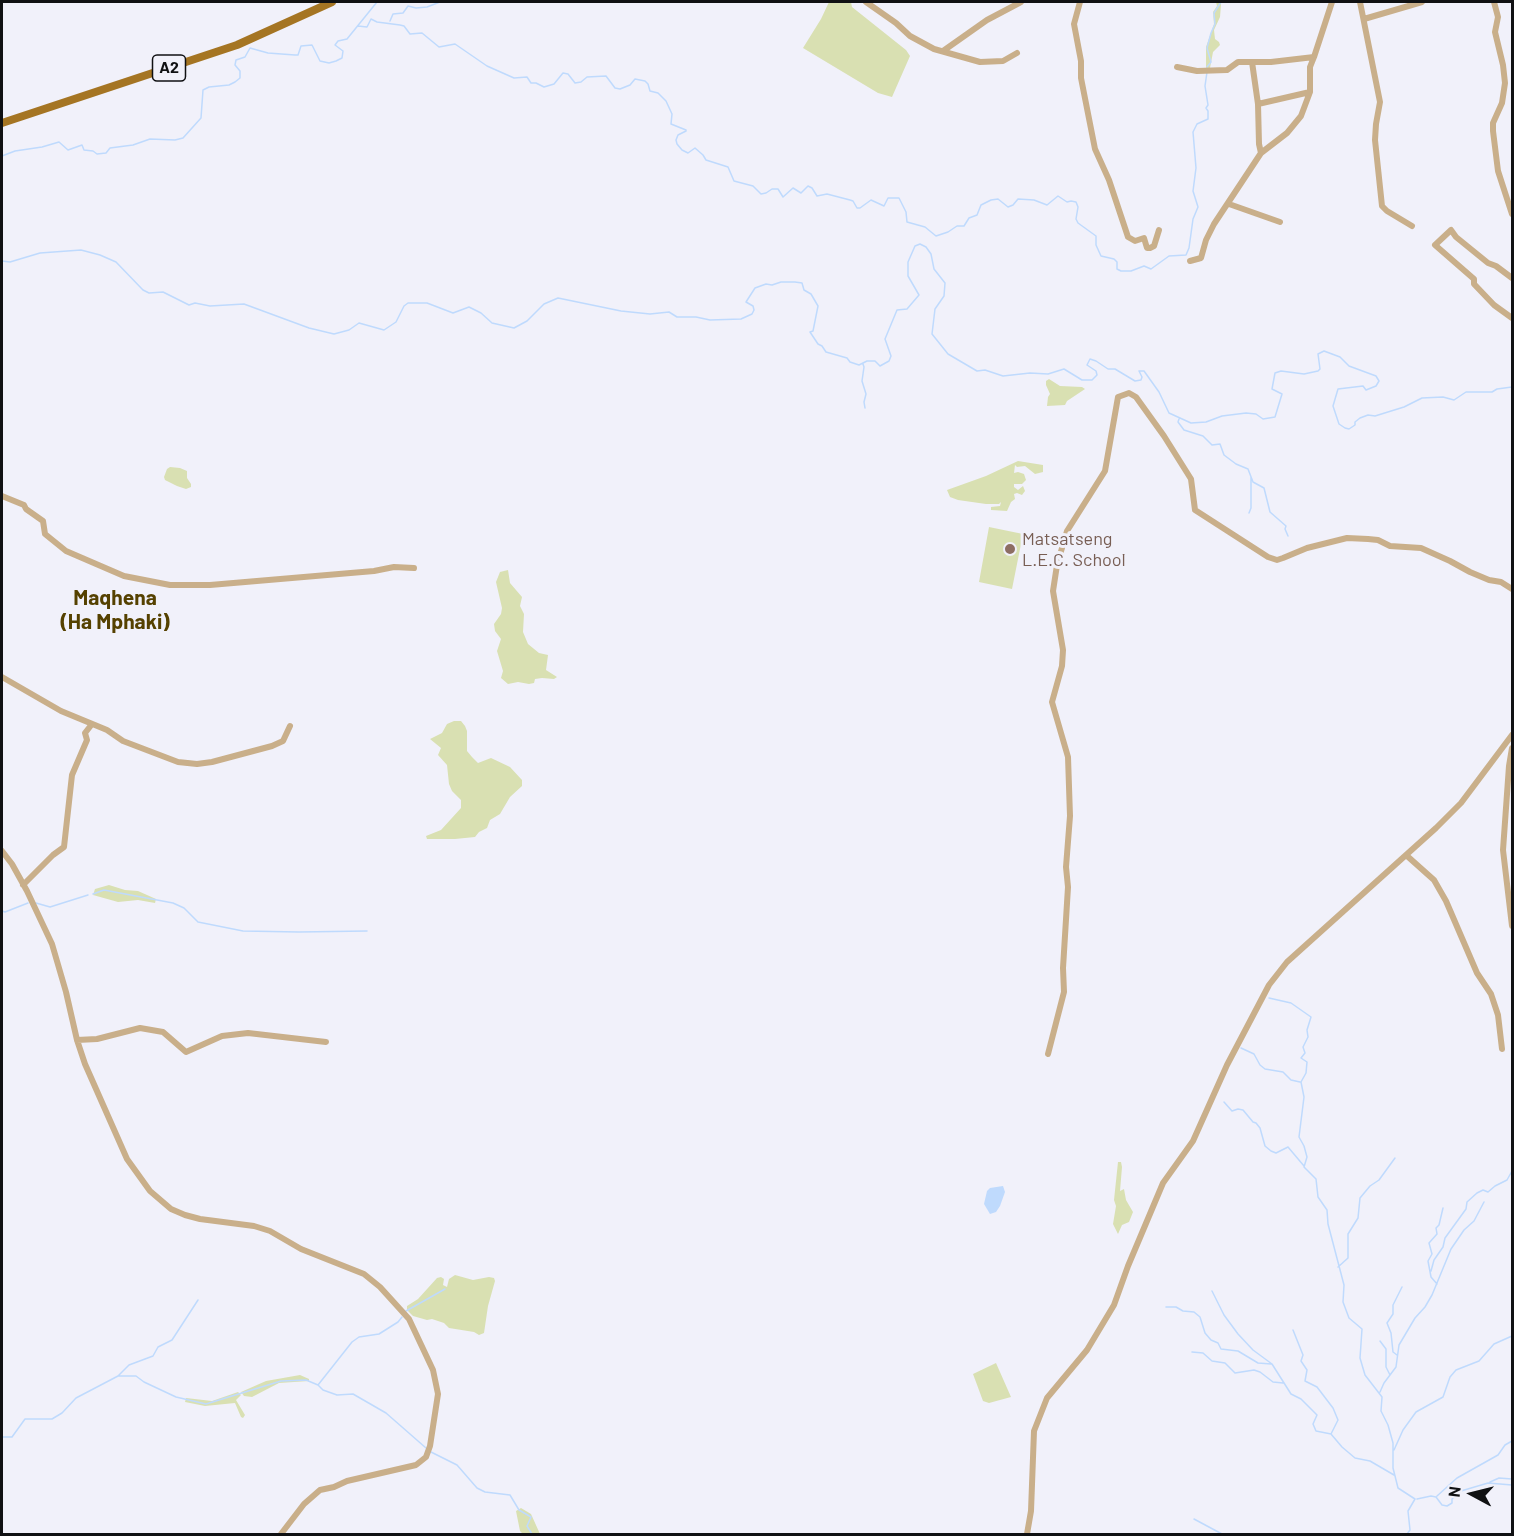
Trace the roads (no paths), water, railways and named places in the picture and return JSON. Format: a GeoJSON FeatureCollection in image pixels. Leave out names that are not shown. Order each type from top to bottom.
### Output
{"type":"FeatureCollection","features":[{"type":"Feature","properties":{"kind":"main road","name":"A2"},"geometry":{"type":"LineString","coordinates":[[2,123],[237,45],[264,35],[332,2]]}},
{"type":"Feature","properties":{"kind":"street"},"geometry":{"type":"LineString","coordinates":[[866,2],[910,36],[934,49],[970,60],[990,63],[1003,61],[1017,53]]}},
{"type":"Feature","properties":{"kind":"street"},"geometry":{"type":"LineString","coordinates":[[943,51],[987,20],[1021,2]]}},
{"type":"Feature","properties":{"kind":"street"},"geometry":{"type":"LineString","coordinates":[[1080,2],[1074,24],[1081,61],[1084,96],[1095,149],[1109,180],[1128,237],[1135,242],[1144,238],[1147,248],[1150,248],[1154,246],[1159,230]]}},
{"type":"Feature","properties":{"kind":"street"},"geometry":{"type":"LineString","coordinates":[[1190,261],[1201,258],[1214,224],[1261,153],[1294,125],[1307,104],[1310,92],[1310,67],[1332,2]]}},
{"type":"Feature","properties":{"kind":"street"},"geometry":{"type":"LineString","coordinates":[[1360,2],[1380,102],[1375,140],[1382,206],[1412,226]]}},
{"type":"Feature","properties":{"kind":"street"},"geometry":{"type":"LineString","coordinates":[[1364,19],[1405,4],[1422,2]]}},
{"type":"Feature","properties":{"kind":"street"},"geometry":{"type":"LineString","coordinates":[[1494,2],[1498,13],[1495,32],[1505,83],[1502,103],[1493,123],[1493,131],[1498,171],[1512,214]]}},
{"type":"Feature","properties":{"kind":"street"},"geometry":{"type":"LineString","coordinates":[[1177,67],[1200,71],[1227,70],[1238,62],[1314,57]]}},
{"type":"Feature","properties":{"kind":"street"},"geometry":{"type":"LineString","coordinates":[[1252,62],[1258,104],[1261,153]]}},
{"type":"Feature","properties":{"kind":"street"},"geometry":{"type":"LineString","coordinates":[[1258,104],[1310,92]]}},
{"type":"Feature","properties":{"kind":"street"},"geometry":{"type":"LineString","coordinates":[[1229,204],[1280,222]]}},
{"type":"Feature","properties":{"kind":"street"},"geometry":{"type":"LineString","coordinates":[[1512,278],[1488,263],[1456,237],[1451,230],[1436,245],[1474,279],[1474,284],[1494,305],[1512,318]]}},
{"type":"Feature","properties":{"kind":"street"},"geometry":{"type":"LineString","coordinates":[[1048,1054],[1064,992],[1070,804],[1068,757],[1052,702],[1062,666],[1063,650],[1053,591],[1057,565],[1067,531],[1105,471],[1118,397],[1129,393],[1136,397],[1164,436],[1191,479],[1195,510],[1268,557],[1277,560],[1307,548],[1347,538],[1378,540],[1390,546],[1421,548],[1470,572],[1501,582],[1512,589]]}},
{"type":"Feature","properties":{"kind":"street"},"geometry":{"type":"LineString","coordinates":[[2,496],[24,505],[43,521],[45,534],[66,551],[123,576],[170,585],[210,585],[374,571],[394,567],[414,568]]}},
{"type":"Feature","properties":{"kind":"street"},"geometry":{"type":"LineString","coordinates":[[2,677],[40,701],[107,730],[123,741],[178,762],[197,764],[212,762],[272,746],[283,741],[290,726]]}},
{"type":"Feature","properties":{"kind":"street"},"geometry":{"type":"LineString","coordinates":[[23,885],[64,847],[72,775],[87,740],[85,733],[92,724]]}},
{"type":"Feature","properties":{"kind":"street"},"geometry":{"type":"LineString","coordinates":[[1027,1534],[1031,1511],[1034,1431],[1047,1398],[1087,1350],[1114,1305],[1163,1183],[1193,1141],[1227,1065],[1274,976],[1461,803],[1512,737]]}},
{"type":"Feature","properties":{"kind":"street"},"geometry":{"type":"LineString","coordinates":[[1512,748],[1509,806],[1503,850],[1512,926]]}},
{"type":"Feature","properties":{"kind":"street"},"geometry":{"type":"LineString","coordinates":[[2,851],[12,864],[52,944],[77,1040],[117,1138],[135,1172],[150,1191],[171,1209],[185,1215],[254,1226],[270,1231],[301,1249],[364,1274],[380,1287],[409,1319],[433,1370],[438,1394],[430,1446],[426,1457],[416,1465],[346,1481],[320,1490],[304,1504],[281,1534]]}},
{"type":"Feature","properties":{"kind":"street"},"geometry":{"type":"LineString","coordinates":[[1406,855],[1434,880],[1446,901],[1477,973],[1491,994],[1498,1015],[1502,1049]]}},
{"type":"Feature","properties":{"kind":"street"},"geometry":{"type":"LineString","coordinates":[[77,1040],[97,1039],[140,1028],[163,1032],[186,1052],[222,1036],[248,1033],[326,1042]]}},
{"type":"Feature","properties":{"kind":"water"},"geometry":{"type":"Polygon","coordinates":[[[1003,1186],[1005,1192],[1000,1206],[996,1212],[990,1214],[984,1204],[987,1191],[990,1188],[1003,1186]]]}},
{"type":"Feature","properties":{"kind":"waterway"},"geometry":{"type":"LineString","coordinates":[[2,156],[59,142],[68,150],[82,145],[84,150],[97,154],[106,153],[110,148],[133,145],[150,139],[183,138],[201,118],[203,90],[209,87],[229,85],[240,78],[240,71],[235,65],[236,60],[245,57],[250,48],[268,53],[298,55],[301,46],[312,45],[320,61],[329,63],[336,61],[342,58],[343,51],[335,45],[338,41],[347,39],[377,2]]}},
{"type":"Feature","properties":{"kind":"waterway"},"geometry":{"type":"LineString","coordinates":[[390,21],[393,14],[403,13],[408,6],[427,7],[440,2]]}},
{"type":"Feature","properties":{"kind":"waterway"},"geometry":{"type":"LineString","coordinates":[[1207,67],[1211,62],[1207,48],[1215,24],[1214,13],[1221,2]]}},
{"type":"Feature","properties":{"kind":"waterway"},"geometry":{"type":"LineString","coordinates":[[358,26],[367,27],[371,19],[404,26],[410,34],[422,33],[439,47],[455,44],[487,66],[514,78],[527,77],[531,83],[544,87],[554,84],[563,73],[568,74],[575,83],[587,77],[606,76],[615,88],[620,89],[630,85],[635,79],[645,81],[650,91],[658,93],[666,101],[672,114],[671,124],[686,130],[678,135],[676,140],[682,150],[688,153],[695,148],[706,160],[728,167],[734,181],[753,186],[761,194],[778,189],[783,197],[793,188],[801,193],[808,186],[817,196],[827,194],[850,200],[857,208],[871,200],[884,206],[888,198],[899,198],[906,212],[907,222],[925,227],[936,236],[957,226],[964,226],[969,218],[977,215],[981,205],[991,200],[998,199],[1008,207],[1018,199],[1034,200],[1047,205],[1058,196],[1067,202],[1076,202],[1078,223],[1096,236],[1096,245],[1101,256],[1114,259],[1117,262],[1117,269],[1121,271],[1131,271],[1144,266],[1151,269],[1169,256],[1186,255],[1193,219],[1198,207],[1193,191],[1196,168],[1193,132],[1197,124],[1208,119],[1205,86],[1207,72]]}},
{"type":"Feature","properties":{"kind":"waterway"},"geometry":{"type":"LineString","coordinates":[[2,261],[10,262],[40,253],[81,250],[116,262],[143,290],[149,293],[163,292],[189,305],[195,303],[210,306],[244,304],[309,328],[334,334],[349,330],[359,323],[384,330],[396,322],[408,303],[427,303],[453,313],[469,307],[481,313],[492,323],[514,328],[527,321],[544,304],[558,298],[621,311],[650,314],[669,312],[677,317],[710,320],[741,319],[752,314],[754,310],[753,306],[746,302],[755,288],[766,284],[795,282],[802,283],[804,290],[811,294],[818,306],[813,331],[810,332],[826,352],[847,358],[850,362],[859,365],[867,361],[875,361],[880,366],[889,361],[891,356],[885,339],[897,310],[907,309],[919,295],[908,276],[908,262],[915,246],[920,244],[926,247],[931,254],[934,269],[945,283],[944,296],[935,309],[932,334],[948,354],[977,371],[985,370],[1003,376],[1048,374],[1064,369],[1082,380],[1092,380],[1097,375],[1096,371],[1087,365],[1090,359],[1108,369],[1115,369],[1135,381],[1141,380],[1139,371],[1144,371],[1159,392],[1169,413],[1191,423],[1246,413],[1256,414],[1263,419],[1275,417],[1282,394],[1272,389],[1275,373],[1281,371],[1304,374],[1318,371],[1320,369],[1318,354],[1324,351],[1340,357],[1349,366],[1376,376],[1379,381],[1376,386],[1366,390],[1363,386],[1338,389],[1333,406],[1339,424],[1349,429],[1360,418],[1404,407],[1422,398],[1443,397],[1454,400],[1466,392],[1492,392],[1512,387]]}},
{"type":"Feature","properties":{"kind":"waterway"},"geometry":{"type":"LineString","coordinates":[[863,364],[865,408]]}},
{"type":"Feature","properties":{"kind":"waterway"},"geometry":{"type":"LineString","coordinates":[[1179,419],[1178,422],[1184,430],[1203,436],[1212,445],[1220,444],[1224,455],[1248,469],[1253,482],[1264,488],[1270,512],[1286,526],[1288,536]]}},
{"type":"Feature","properties":{"kind":"waterway"},"geometry":{"type":"LineString","coordinates":[[1249,513],[1251,477]]}},
{"type":"Feature","properties":{"kind":"waterway"},"geometry":{"type":"LineString","coordinates":[[93,894],[104,890],[173,903],[184,908],[198,922],[243,931],[367,931]]}},
{"type":"Feature","properties":{"kind":"waterway"},"geometry":{"type":"LineString","coordinates":[[36,903],[50,907],[88,895]]}},
{"type":"Feature","properties":{"kind":"waterway"},"geometry":{"type":"LineString","coordinates":[[2,911],[5,912],[28,903]]}},
{"type":"Feature","properties":{"kind":"waterway"},"geometry":{"type":"LineString","coordinates":[[1269,998],[1291,1003],[1311,1017],[1307,1030],[1308,1037],[1303,1047],[1305,1053],[1301,1058],[1307,1062],[1306,1073],[1301,1082],[1304,1097],[1299,1137],[1307,1157],[1304,1167],[1316,1179],[1318,1197],[1327,1210],[1328,1224],[1344,1285],[1343,1302],[1349,1318],[1362,1329],[1360,1358],[1365,1375],[1382,1397],[1381,1411],[1393,1443],[1393,1468],[1398,1488],[1415,1499],[1408,1511],[1410,1530],[1407,1534]]}},
{"type":"Feature","properties":{"kind":"waterway"},"geometry":{"type":"LineString","coordinates":[[1241,1048],[1254,1054],[1265,1069],[1283,1072],[1291,1080],[1300,1082]]}},
{"type":"Feature","properties":{"kind":"waterway"},"geometry":{"type":"LineString","coordinates":[[1224,1102],[1232,1111],[1243,1110],[1256,1123],[1260,1128],[1265,1146],[1271,1151],[1276,1153],[1288,1147],[1304,1166]]}},
{"type":"Feature","properties":{"kind":"waterway"},"geometry":{"type":"LineString","coordinates":[[1338,1267],[1348,1258],[1348,1234],[1358,1218],[1360,1198],[1370,1186],[1379,1180],[1395,1158]]}},
{"type":"Feature","properties":{"kind":"waterway"},"geometry":{"type":"LineString","coordinates":[[1431,1271],[1445,1238],[1466,1209],[1467,1202],[1477,1193],[1483,1190],[1488,1192],[1507,1180],[1512,1171]]}},
{"type":"Feature","properties":{"kind":"waterway"},"geometry":{"type":"LineString","coordinates":[[1380,1392],[1396,1367],[1399,1345],[1432,1295],[1451,1249],[1464,1230],[1474,1221],[1484,1202]]}},
{"type":"Feature","properties":{"kind":"waterway"},"geometry":{"type":"LineString","coordinates":[[1437,1284],[1431,1277],[1428,1261],[1432,1254],[1429,1243],[1437,1234],[1436,1228],[1439,1225],[1443,1208]]}},
{"type":"Feature","properties":{"kind":"waterway"},"geometry":{"type":"LineString","coordinates":[[1397,1355],[1393,1352],[1391,1333],[1387,1323],[1393,1314],[1393,1305],[1402,1287]]}},
{"type":"Feature","properties":{"kind":"waterway"},"geometry":{"type":"LineString","coordinates":[[406,1311],[445,1289]]}},
{"type":"Feature","properties":{"kind":"waterway"},"geometry":{"type":"LineString","coordinates":[[1212,1291],[1224,1315],[1238,1334],[1253,1350],[1272,1364],[1291,1394],[1301,1399],[1317,1415],[1313,1424],[1316,1431],[1331,1434],[1355,1458],[1370,1461],[1394,1475]]}},
{"type":"Feature","properties":{"kind":"waterway"},"geometry":{"type":"LineString","coordinates":[[2,1437],[12,1437],[25,1419],[52,1419],[62,1413],[76,1398],[118,1376],[129,1365],[153,1356],[158,1347],[172,1340],[198,1300]]}},
{"type":"Feature","properties":{"kind":"waterway"},"geometry":{"type":"LineString","coordinates":[[1166,1307],[1194,1312],[1200,1317],[1205,1333],[1211,1340],[1218,1343],[1221,1349],[1238,1351],[1258,1363],[1271,1364]]}},
{"type":"Feature","properties":{"kind":"waterway"},"geometry":{"type":"LineString","coordinates":[[118,1376],[136,1376],[176,1397],[206,1404],[281,1381],[306,1380],[318,1385],[352,1342],[359,1337],[379,1334],[402,1317]]}},
{"type":"Feature","properties":{"kind":"waterway"},"geometry":{"type":"LineString","coordinates":[[1293,1330],[1303,1355],[1301,1361],[1307,1370],[1305,1381],[1317,1387],[1333,1408],[1338,1420],[1331,1434]]}},
{"type":"Feature","properties":{"kind":"waterway"},"geometry":{"type":"LineString","coordinates":[[1394,1450],[1403,1430],[1416,1412],[1443,1397],[1450,1377],[1456,1370],[1479,1361],[1494,1344],[1512,1336]]}},
{"type":"Feature","properties":{"kind":"waterway"},"geometry":{"type":"LineString","coordinates":[[1380,1341],[1386,1349],[1386,1367],[1390,1375]]}},
{"type":"Feature","properties":{"kind":"waterway"},"geometry":{"type":"LineString","coordinates":[[1192,1352],[1203,1353],[1212,1361],[1225,1363],[1235,1373],[1254,1370],[1273,1382],[1283,1383]]}},
{"type":"Feature","properties":{"kind":"waterway"},"geometry":{"type":"LineString","coordinates":[[318,1385],[323,1390],[337,1395],[353,1394],[386,1413],[426,1448]]}},
{"type":"Feature","properties":{"kind":"waterway"},"geometry":{"type":"LineString","coordinates":[[1437,1496],[1457,1478],[1498,1455],[1505,1445],[1512,1441]]}},
{"type":"Feature","properties":{"kind":"waterway"},"geometry":{"type":"LineString","coordinates":[[431,1452],[457,1465],[477,1488],[485,1492],[510,1495],[519,1510],[531,1517],[527,1526],[532,1534]]}},
{"type":"Feature","properties":{"kind":"waterway"},"geometry":{"type":"LineString","coordinates":[[1490,1482],[1499,1478],[1512,1479]]}},
{"type":"Feature","properties":{"kind":"waterway"},"geometry":{"type":"LineString","coordinates":[[1417,1499],[1436,1497],[1442,1505],[1447,1506],[1461,1491],[1488,1483],[1512,1485]]}},
{"type":"Feature","properties":{"kind":"waterway"},"geometry":{"type":"LineString","coordinates":[[1194,1519],[1222,1534]]}},
{"type":"Feature","properties":{"kind":"place","name":"Matsatseng L.E.C. School"},"geometry":{"type":"Point","coordinates":[1010,549]}},
{"type":"Feature","properties":{"kind":"district","name":"Maqhena (Ha Mphaki)"},"geometry":{"type":"Point","coordinates":[115,610]}}]}
